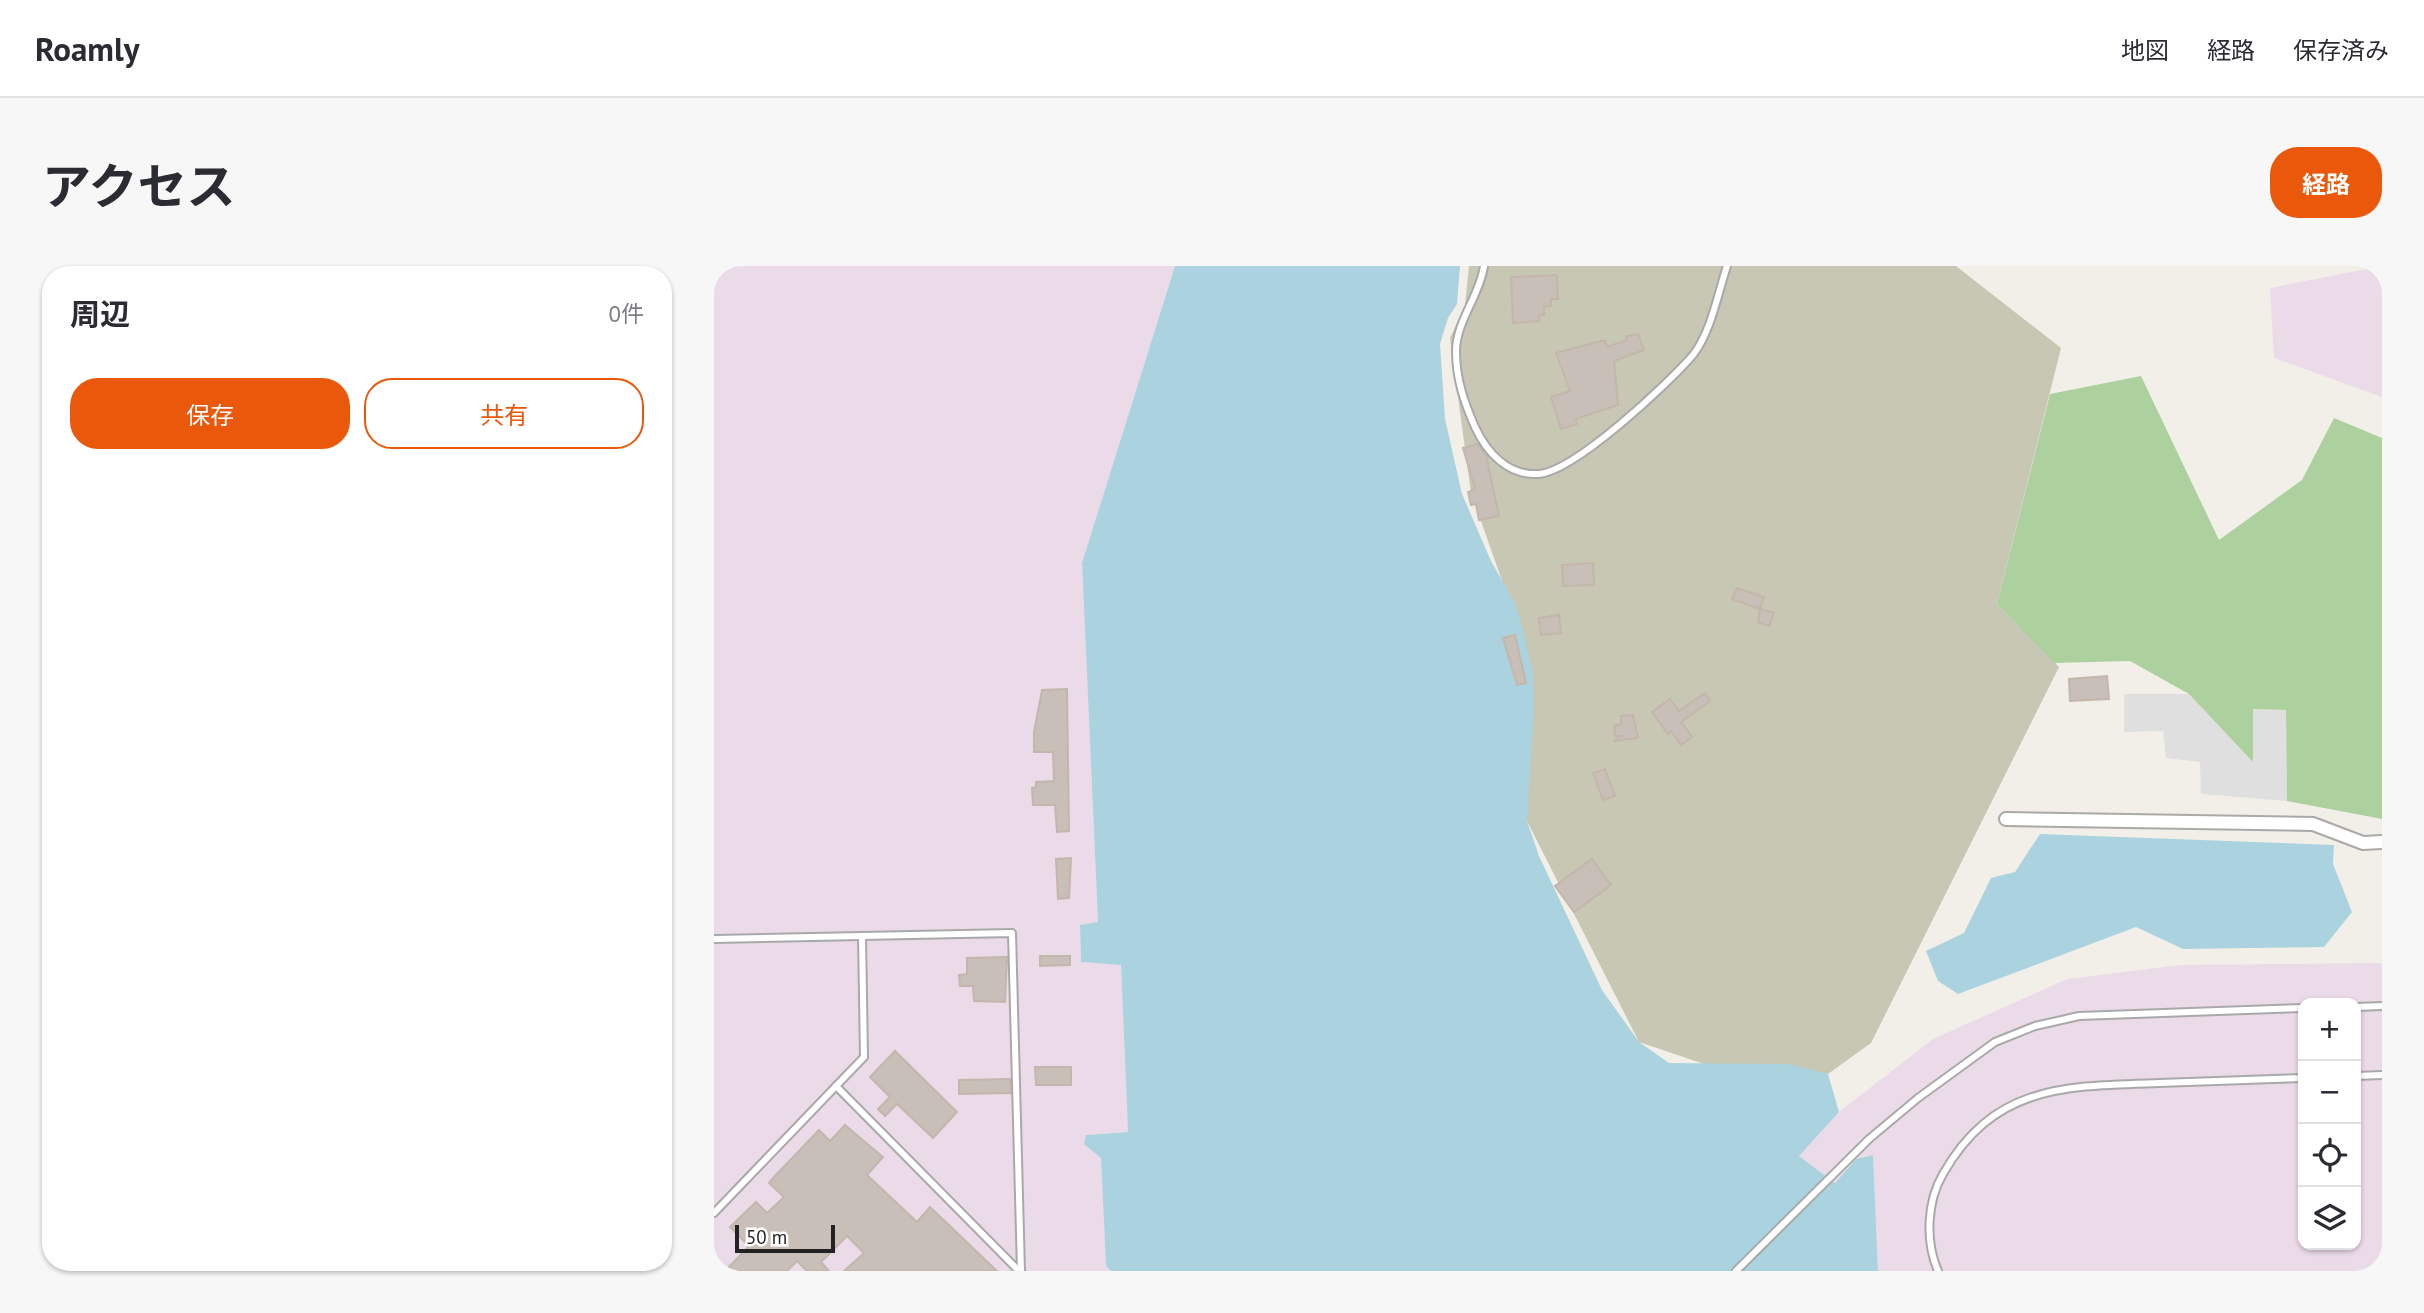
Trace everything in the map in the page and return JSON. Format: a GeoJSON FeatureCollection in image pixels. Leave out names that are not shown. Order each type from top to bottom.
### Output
{"type":"FeatureCollection","features":[{"type":"Feature","properties":{"kind":"street"},"geometry":{"type":"LineString","coordinates":[[2006,819],[2313,824],[2363,843],[2382,842]]}},
{"type":"Feature","properties":{"kind":"lane"},"geometry":{"type":"LineString","coordinates":[[1484,266],[1482,283],[1464,320],[1456,349],[1461,395],[1485,449],[1515,471],[1540,474],[1574,458],[1621,422],[1647,401],[1694,353],[1727,266]]}},
{"type":"Feature","properties":{"kind":"lane"},"geometry":{"type":"LineString","coordinates":[[714,939],[1012,933],[1020,1271]]}},
{"type":"Feature","properties":{"kind":"lane"},"geometry":{"type":"LineString","coordinates":[[714,1213],[863,1057],[862,936]]}},
{"type":"Feature","properties":{"kind":"lane"},"geometry":{"type":"LineString","coordinates":[[2361,1007],[2382,1006]]}},
{"type":"Feature","properties":{"kind":"lane"},"geometry":{"type":"LineString","coordinates":[[1736,1271],[1869,1139],[1918,1098],[1995,1042],[2035,1026],[2079,1016],[2298,1008]]}},
{"type":"Feature","properties":{"kind":"lane"},"geometry":{"type":"LineString","coordinates":[[2361,1076],[2382,1075]]}},
{"type":"Feature","properties":{"kind":"lane"},"geometry":{"type":"LineString","coordinates":[[1938,1271],[1929,1204],[1958,1147],[1983,1121],[2010,1105],[2039,1092],[2081,1086],[2298,1078]]}},
{"type":"Feature","properties":{"kind":"lane"},"geometry":{"type":"LineString","coordinates":[[836,1086],[1020,1271]]}},
{"type":"Feature","properties":{"kind":"shaded area"},"geometry":{"type":"Polygon","coordinates":[[[714,266],[1175,266],[1082,563],[1098,923],[1080,925],[1081,962],[1121,965],[1128,1132],[1086,1135],[1101,1158],[1106,1266],[1111,1271],[714,1271],[714,266]]]}},
{"type":"Feature","properties":{"kind":"shaded area"},"geometry":{"type":"Polygon","coordinates":[[[1469,266],[1956,266],[2061,348],[1997,604],[2059,667],[1871,1043],[1828,1074],[1707,1065],[1639,1042],[1527,821],[1529,657],[1471,493],[1450,338],[1465,306],[1469,266]]]}},
{"type":"Feature","properties":{"kind":"shaded area"},"geometry":{"type":"Polygon","coordinates":[[[2382,266],[2382,397],[2274,358],[2270,288],[2382,266]]]}},
{"type":"Feature","properties":{"kind":"shaded area"},"geometry":{"type":"Polygon","coordinates":[[[2124,694],[2189,694],[2253,761],[2253,709],[2286,710],[2287,801],[2201,794],[2200,762],[2166,758],[2163,731],[2124,732],[2124,694]]]}},
{"type":"Feature","properties":{"kind":"shaded area"},"geometry":{"type":"Polygon","coordinates":[[[2382,963],[2382,1271],[1878,1271],[1873,1155],[1856,1159],[1835,1183],[1799,1156],[1839,1112],[1933,1039],[2067,979],[2180,965],[2382,963]]]}},
{"type":"Feature","properties":{"kind":"green space"},"geometry":{"type":"Polygon","coordinates":[[[2141,376],[2219,540],[2302,480],[2334,418],[2382,438],[2382,819],[2287,801],[2286,710],[2253,709],[2253,762],[2189,694],[2130,661],[2054,663],[1997,604],[2050,394],[2141,376]]]}},
{"type":"Feature","properties":{"kind":"water"},"geometry":{"type":"Polygon","coordinates":[[[1175,266],[1460,266],[1457,304],[1448,318],[1440,344],[1445,419],[1462,494],[1491,561],[1516,605],[1533,674],[1534,705],[1527,821],[1539,856],[1602,990],[1639,1042],[1669,1063],[1787,1064],[1828,1074],[1839,1112],[1799,1156],[1835,1183],[1856,1159],[1873,1155],[1878,1271],[1111,1271],[1106,1266],[1101,1158],[1084,1144],[1086,1135],[1128,1132],[1121,965],[1081,962],[1080,925],[1098,922],[1082,563],[1175,266]]]}},
{"type":"Feature","properties":{"kind":"water"},"geometry":{"type":"Polygon","coordinates":[[[2040,834],[2334,845],[2333,864],[2352,912],[2324,947],[2183,949],[2136,927],[1958,994],[1938,981],[1926,951],[1964,933],[1991,878],[2015,872],[2040,834]]]}},
{"type":"Feature","properties":{"kind":"building"},"geometry":{"type":"Polygon","coordinates":[[[1557,275],[1558,299],[1551,299],[1551,306],[1544,307],[1544,315],[1539,315],[1539,321],[1513,323],[1511,277],[1557,275]]]}},
{"type":"Feature","properties":{"kind":"building"},"geometry":{"type":"Polygon","coordinates":[[[1638,334],[1644,350],[1614,361],[1618,405],[1575,419],[1577,424],[1561,429],[1551,397],[1570,391],[1556,353],[1601,341],[1605,341],[1607,347],[1627,340],[1626,336],[1638,334]]]}},
{"type":"Feature","properties":{"kind":"building"},"geometry":{"type":"Polygon","coordinates":[[[1478,444],[1486,455],[1499,516],[1479,520],[1476,504],[1471,505],[1468,492],[1475,489],[1463,448],[1478,444]]]}},
{"type":"Feature","properties":{"kind":"building"},"geometry":{"type":"Polygon","coordinates":[[[1593,563],[1594,585],[1563,586],[1562,565],[1593,563]]]}},
{"type":"Feature","properties":{"kind":"building"},"geometry":{"type":"Polygon","coordinates":[[[1737,588],[1764,597],[1760,609],[1732,599],[1737,588]]]}},
{"type":"Feature","properties":{"kind":"building"},"geometry":{"type":"Polygon","coordinates":[[[1760,609],[1774,613],[1769,626],[1758,622],[1760,609]]]}},
{"type":"Feature","properties":{"kind":"building"},"geometry":{"type":"Polygon","coordinates":[[[1559,615],[1561,633],[1541,635],[1539,618],[1559,615]]]}},
{"type":"Feature","properties":{"kind":"building"},"geometry":{"type":"Polygon","coordinates":[[[1515,635],[1526,683],[1517,685],[1503,638],[1515,635]]]}},
{"type":"Feature","properties":{"kind":"building"},"geometry":{"type":"Polygon","coordinates":[[[2107,676],[2109,699],[2070,701],[2069,679],[2107,676]]]}},
{"type":"Feature","properties":{"kind":"building"},"geometry":{"type":"Polygon","coordinates":[[[1067,689],[1069,831],[1057,832],[1055,805],[1033,805],[1032,788],[1036,787],[1036,782],[1054,781],[1053,752],[1034,752],[1034,732],[1042,690],[1067,689]]]}},
{"type":"Feature","properties":{"kind":"building"},"geometry":{"type":"Polygon","coordinates":[[[1705,693],[1710,701],[1681,722],[1692,737],[1681,745],[1671,731],[1668,734],[1652,712],[1670,699],[1679,711],[1705,693]]]}},
{"type":"Feature","properties":{"kind":"building"},"geometry":{"type":"Polygon","coordinates":[[[1633,715],[1638,738],[1614,741],[1621,736],[1615,736],[1614,726],[1621,724],[1621,716],[1633,715]]]}},
{"type":"Feature","properties":{"kind":"building"},"geometry":{"type":"Polygon","coordinates":[[[1605,769],[1615,796],[1603,800],[1593,773],[1605,769]]]}},
{"type":"Feature","properties":{"kind":"building"},"geometry":{"type":"Polygon","coordinates":[[[1071,858],[1069,898],[1058,899],[1056,859],[1071,858]]]}},
{"type":"Feature","properties":{"kind":"building"},"geometry":{"type":"Polygon","coordinates":[[[1592,859],[1611,885],[1574,912],[1555,886],[1592,859]]]}},
{"type":"Feature","properties":{"kind":"building"},"geometry":{"type":"Polygon","coordinates":[[[1040,956],[1070,956],[1070,965],[1040,966],[1040,956]]]}},
{"type":"Feature","properties":{"kind":"building"},"geometry":{"type":"Polygon","coordinates":[[[1007,957],[1005,1002],[974,1001],[973,986],[960,986],[959,975],[967,974],[967,958],[1007,957]]]}},
{"type":"Feature","properties":{"kind":"building"},"geometry":{"type":"Polygon","coordinates":[[[895,1051],[957,1112],[933,1138],[897,1104],[885,1116],[878,1109],[890,1097],[870,1077],[895,1051]]]}},
{"type":"Feature","properties":{"kind":"building"},"geometry":{"type":"Polygon","coordinates":[[[1035,1067],[1071,1067],[1071,1085],[1036,1085],[1035,1067]]]}},
{"type":"Feature","properties":{"kind":"building"},"geometry":{"type":"Polygon","coordinates":[[[1010,1079],[1011,1093],[959,1094],[959,1080],[1010,1079]]]}},
{"type":"Feature","properties":{"kind":"building"},"geometry":{"type":"Polygon","coordinates":[[[845,1125],[883,1157],[867,1175],[917,1222],[930,1207],[997,1271],[844,1271],[864,1253],[847,1236],[821,1262],[829,1271],[807,1271],[797,1261],[787,1271],[725,1271],[749,1246],[730,1227],[756,1202],[767,1213],[784,1197],[769,1183],[774,1177],[819,1130],[830,1141],[845,1125]]]}}]}
